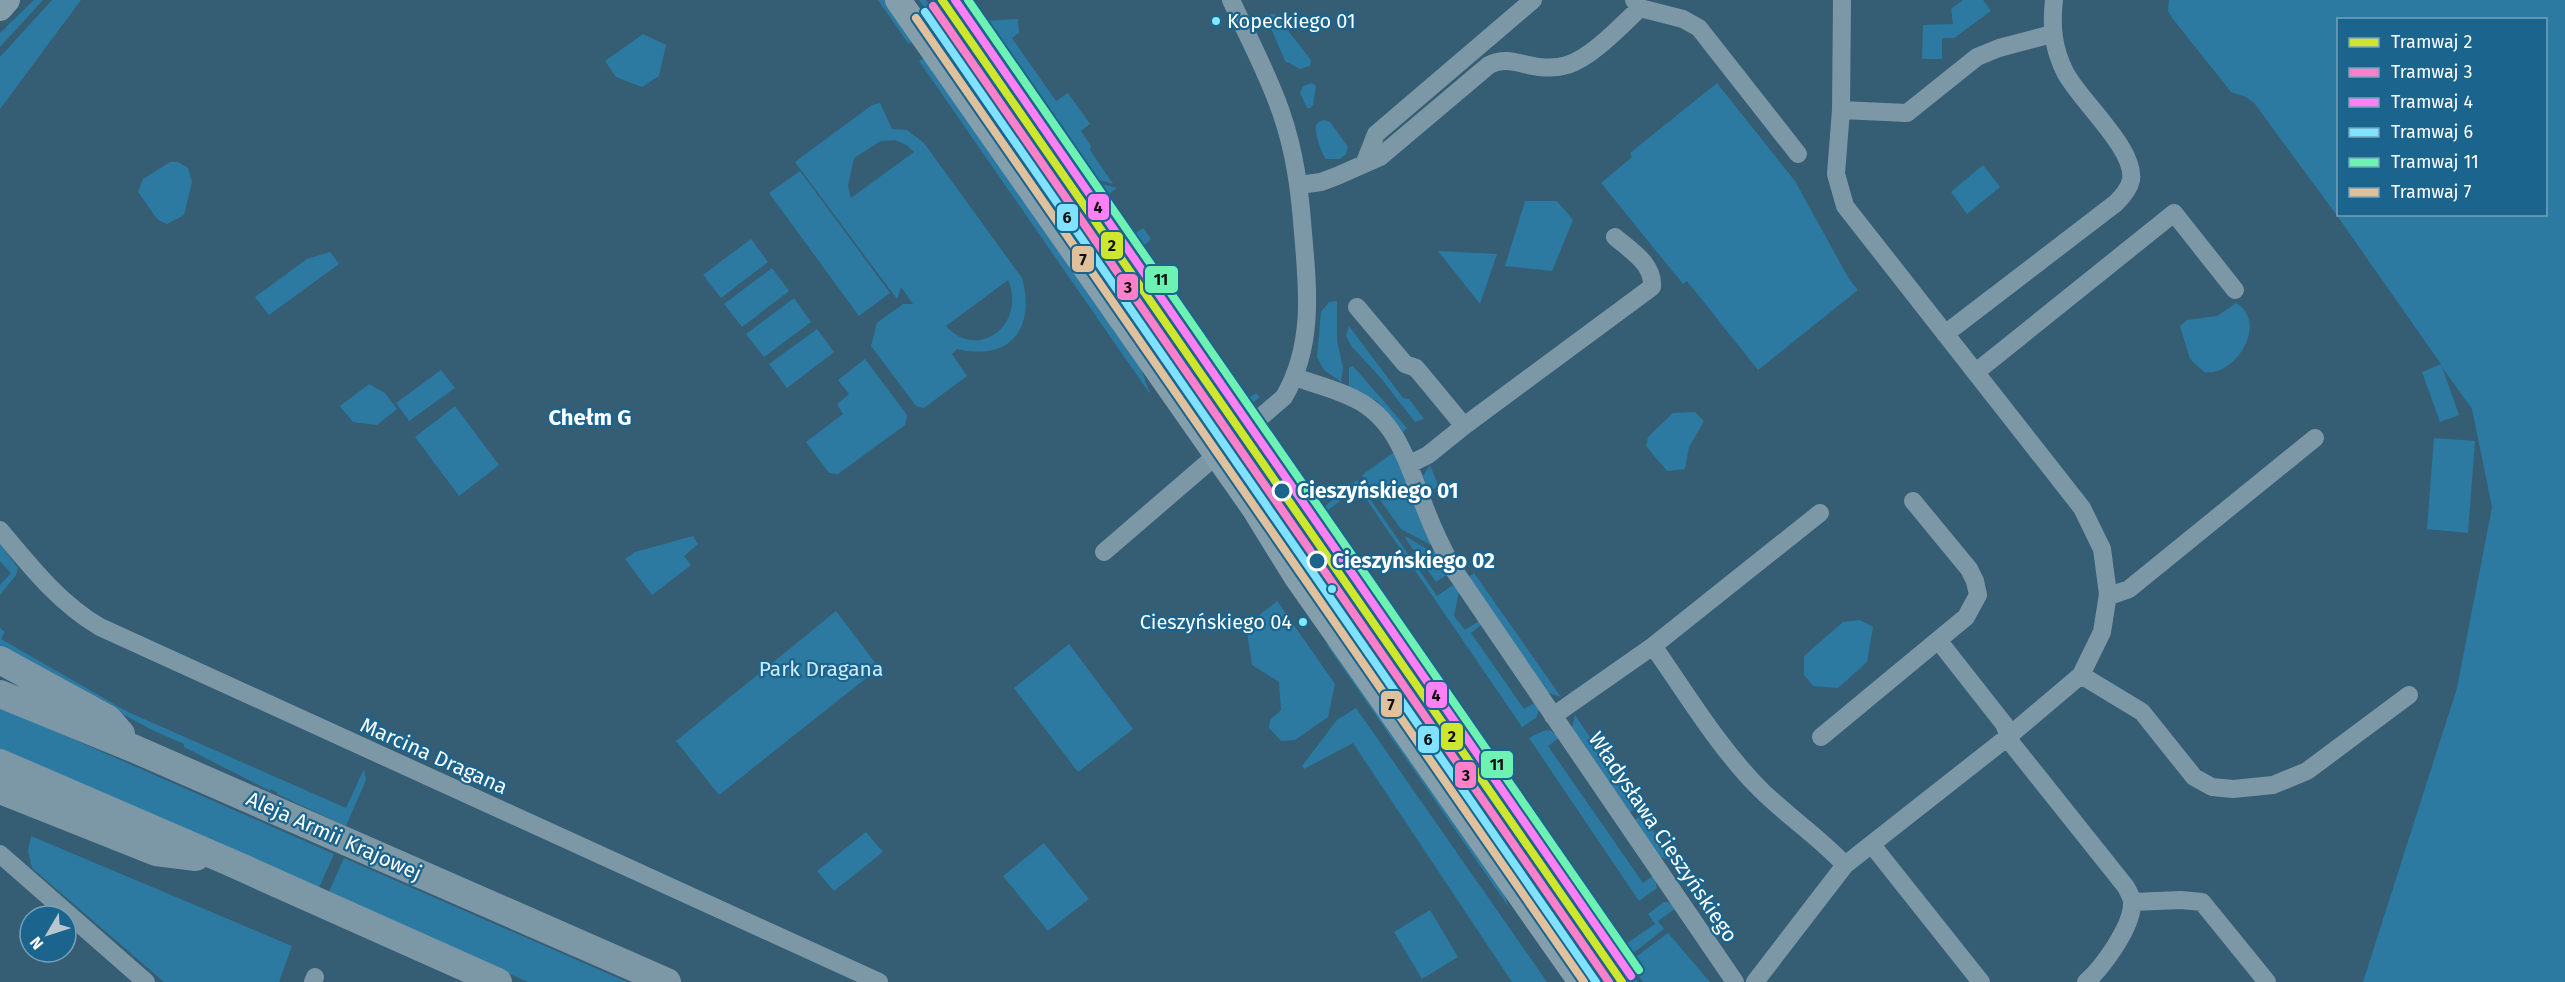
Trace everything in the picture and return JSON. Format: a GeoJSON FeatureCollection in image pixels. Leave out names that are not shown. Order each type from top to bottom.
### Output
{"type":"FeatureCollection","features":[{"type":"Feature","properties":{"kind":"main road"},"geometry":{"type":"LineString","coordinates":[[0,660],[108,719],[135,749]]}},
{"type":"Feature","properties":{"kind":"main road","name":"Aleja Armii Krajowej"},"geometry":{"type":"LineString","coordinates":[[0,694],[135,749],[667,982]]}},
{"type":"Feature","properties":{"kind":"main road"},"geometry":{"type":"LineString","coordinates":[[0,763],[228,861],[498,982]]}},
{"type":"Feature","properties":{"kind":"main road"},"geometry":{"type":"LineString","coordinates":[[0,790],[156,852],[228,861]]}},
{"type":"Feature","properties":{"kind":"street"},"geometry":{"type":"LineString","coordinates":[[0,8],[7,0]]}},
{"type":"Feature","properties":{"kind":"street"},"geometry":{"type":"LineString","coordinates":[[898,0],[1218,456],[1254,508],[1296,576],[1581,982]]}},
{"type":"Feature","properties":{"kind":"street"},"geometry":{"type":"LineString","coordinates":[[1104,552],[1284,397],[1303,353],[1308,289],[1299,185],[1292,146],[1281,111],[1231,0]]}},
{"type":"Feature","properties":{"kind":"street"},"geometry":{"type":"LineString","coordinates":[[1365,162],[1376,134],[1533,0]]}},
{"type":"Feature","properties":{"kind":"street"},"geometry":{"type":"LineString","coordinates":[[1755,982],[1845,865],[2009,736],[2081,675],[2102,632],[2108,594],[2102,549],[2082,508],[1845,206],[1836,174],[1841,110],[1842,0]]}},
{"type":"Feature","properties":{"kind":"street"},"geometry":{"type":"LineString","coordinates":[[1945,334],[2116,203],[2124,195],[2131,181],[2127,156],[2065,74],[2052,34],[2054,0]]}},
{"type":"Feature","properties":{"kind":"street"},"geometry":{"type":"LineString","coordinates":[[1299,185],[1329,179],[1389,150],[1489,65],[1509,60],[1537,67],[1557,68],[1569,65],[1582,58],[1637,4],[1683,19],[1699,28],[1798,154]]}},
{"type":"Feature","properties":{"kind":"street"},"geometry":{"type":"LineString","coordinates":[[1841,110],[1907,113],[1977,57],[1999,48],[2052,34]]}},
{"type":"Feature","properties":{"kind":"street"},"geometry":{"type":"LineString","coordinates":[[1976,372],[2174,213],[2235,290]]}},
{"type":"Feature","properties":{"kind":"street"},"geometry":{"type":"LineString","coordinates":[[1410,464],[1428,455],[1652,287],[1652,279],[1641,259],[1615,237]]}},
{"type":"Feature","properties":{"kind":"street"},"geometry":{"type":"LineString","coordinates":[[1357,307],[1405,364],[1416,368],[1464,426]]}},
{"type":"Feature","properties":{"kind":"street","name":"Władysława Cieszyńskiego"},"geometry":{"type":"LineString","coordinates":[[1294,377],[1364,404],[1391,431],[1410,464],[1430,522],[1446,556],[1735,982]]}},
{"type":"Feature","properties":{"kind":"street"},"geometry":{"type":"LineString","coordinates":[[2108,594],[2129,589],[2315,438]]}},
{"type":"Feature","properties":{"kind":"street"},"geometry":{"type":"LineString","coordinates":[[1821,737],[1966,617],[1978,595],[1969,569],[1913,501]]}},
{"type":"Feature","properties":{"kind":"street"},"geometry":{"type":"LineString","coordinates":[[1553,716],[1653,646],[1820,513]]}},
{"type":"Feature","properties":{"kind":"street","name":"Marcina Dragana"},"geometry":{"type":"LineString","coordinates":[[0,530],[55,593],[83,618],[99,627],[879,982]]}},
{"type":"Feature","properties":{"kind":"street"},"geometry":{"type":"LineString","coordinates":[[1938,640],[2004,724],[2012,744],[2127,887],[2133,903],[2130,918],[2105,961],[2086,982]]}},
{"type":"Feature","properties":{"kind":"street"},"geometry":{"type":"LineString","coordinates":[[1653,646],[1707,723],[1760,788],[1827,845],[1845,865]]}},
{"type":"Feature","properties":{"kind":"street"},"geometry":{"type":"LineString","coordinates":[[2081,675],[2142,712],[2194,777],[2212,787],[2233,789],[2273,785],[2307,771],[2409,695]]}},
{"type":"Feature","properties":{"kind":"street"},"geometry":{"type":"LineString","coordinates":[[1872,845],[1981,982]]}},
{"type":"Feature","properties":{"kind":"street"},"geometry":{"type":"LineString","coordinates":[[0,854],[146,982]]}},
{"type":"Feature","properties":{"kind":"street"},"geometry":{"type":"LineString","coordinates":[[2133,903],[2181,900],[2202,903],[2267,982]]}},
{"type":"Feature","properties":{"kind":"green space"},"geometry":{"type":"Polygon","coordinates":[[[34,0],[43,0],[0,47],[0,33],[34,0]]]}},
{"type":"Feature","properties":{"kind":"green space"},"geometry":{"type":"Polygon","coordinates":[[[52,0],[81,0],[0,109],[0,57],[52,0]]]}},
{"type":"Feature","properties":{"kind":"green space"},"geometry":{"type":"Polygon","coordinates":[[[878,0],[887,0],[917,44],[908,43],[878,0]]]}},
{"type":"Feature","properties":{"kind":"green space"},"geometry":{"type":"Polygon","coordinates":[[[919,0],[926,0],[943,24],[936,24],[919,0]]]}},
{"type":"Feature","properties":{"kind":"green space"},"geometry":{"type":"Polygon","coordinates":[[[1963,0],[1983,0],[1991,11],[1954,38],[1942,38],[1942,59],[1922,59],[1923,25],[1953,24],[1951,9],[1963,0]]]}},
{"type":"Feature","properties":{"kind":"green space"},"geometry":{"type":"Polygon","coordinates":[[[2169,0],[2565,0],[2565,982],[2363,982],[2457,688],[2492,507],[2472,409],[2442,367],[2459,415],[2440,422],[2422,372],[2441,364],[2337,216],[2547,216],[2547,18],[2337,18],[2337,216],[2255,104],[2246,97],[2231,92],[2168,11],[2169,0]]]}},
{"type":"Feature","properties":{"kind":"green space"},"geometry":{"type":"Polygon","coordinates":[[[978,13],[984,21],[1018,19],[1019,33],[1012,38],[1056,101],[1068,93],[1090,124],[1081,131],[1091,146],[1090,150],[1113,184],[1082,175],[973,16],[978,13]]]}},
{"type":"Feature","properties":{"kind":"green space"},"geometry":{"type":"Polygon","coordinates":[[[1270,14],[1275,14],[1311,60],[1310,66],[1300,69],[1285,61],[1267,19],[1270,14]]]}},
{"type":"Feature","properties":{"kind":"green space"},"geometry":{"type":"Polygon","coordinates":[[[972,24],[1225,390],[1241,418],[1237,420],[968,27],[972,24]]]}},
{"type":"Feature","properties":{"kind":"green space"},"geometry":{"type":"Polygon","coordinates":[[[643,34],[666,45],[659,76],[642,87],[616,77],[605,61],[643,34]]]}},
{"type":"Feature","properties":{"kind":"green space"},"geometry":{"type":"Polygon","coordinates":[[[953,38],[1221,421],[1211,418],[1197,401],[1045,182],[940,47],[953,38]]]}},
{"type":"Feature","properties":{"kind":"green space"},"geometry":{"type":"Polygon","coordinates":[[[926,57],[1141,368],[1150,394],[919,61],[926,57]]]}},
{"type":"Feature","properties":{"kind":"green space"},"geometry":{"type":"Polygon","coordinates":[[[1312,83],[1316,86],[1313,105],[1307,108],[1300,93],[1303,86],[1312,83]]]}},
{"type":"Feature","properties":{"kind":"green space"},"geometry":{"type":"Polygon","coordinates":[[[1717,83],[1795,181],[1849,279],[1858,290],[1758,370],[1687,281],[1683,284],[1601,183],[1632,157],[1630,153],[1717,83]]]}},
{"type":"Feature","properties":{"kind":"green space"},"geometry":{"type":"Polygon","coordinates":[[[880,103],[892,129],[907,130],[924,143],[1022,278],[1025,312],[1022,326],[1015,337],[1005,345],[991,350],[976,352],[957,349],[952,354],[967,376],[924,408],[916,406],[871,346],[877,323],[903,304],[913,304],[901,287],[897,299],[795,162],[872,105],[880,103]],[[895,140],[881,141],[854,158],[848,186],[851,198],[914,152],[895,140]],[[1008,280],[946,326],[959,336],[972,340],[985,339],[996,333],[1005,323],[1011,311],[1012,296],[1008,280]]]}},
{"type":"Feature","properties":{"kind":"green space"},"geometry":{"type":"Polygon","coordinates":[[[1324,120],[1330,122],[1348,147],[1346,154],[1340,159],[1326,159],[1322,153],[1316,126],[1324,120]]]}},
{"type":"Feature","properties":{"kind":"green space"},"geometry":{"type":"Polygon","coordinates":[[[170,162],[178,162],[188,168],[192,182],[184,215],[167,224],[158,220],[138,192],[143,179],[170,162]]]}},
{"type":"Feature","properties":{"kind":"green space"},"geometry":{"type":"Polygon","coordinates":[[[1983,165],[2000,187],[1967,214],[1951,192],[1983,165]]]}},
{"type":"Feature","properties":{"kind":"green space"},"geometry":{"type":"Polygon","coordinates":[[[800,171],[890,293],[859,316],[769,193],[800,171]]]}},
{"type":"Feature","properties":{"kind":"green space"},"geometry":{"type":"Polygon","coordinates":[[[1086,180],[1117,188],[1104,198],[1131,236],[1143,228],[1151,239],[1140,249],[1244,401],[1256,393],[1260,397],[1251,404],[1244,403],[1225,380],[1086,180]]]}},
{"type":"Feature","properties":{"kind":"green space"},"geometry":{"type":"Polygon","coordinates":[[[1525,201],[1557,201],[1573,220],[1552,271],[1505,266],[1525,201]]]}},
{"type":"Feature","properties":{"kind":"green space"},"geometry":{"type":"Polygon","coordinates":[[[751,239],[768,262],[721,298],[703,275],[751,239]]]}},
{"type":"Feature","properties":{"kind":"green space"},"geometry":{"type":"Polygon","coordinates":[[[1438,251],[1497,254],[1480,304],[1438,251]]]}},
{"type":"Feature","properties":{"kind":"green space"},"geometry":{"type":"Polygon","coordinates":[[[330,252],[339,264],[269,315],[255,297],[307,259],[330,252]]]}},
{"type":"Feature","properties":{"kind":"green space"},"geometry":{"type":"Polygon","coordinates":[[[772,268],[789,291],[742,327],[724,304],[772,268]]]}},
{"type":"Feature","properties":{"kind":"green space"},"geometry":{"type":"Polygon","coordinates":[[[794,298],[811,322],[764,357],[746,334],[794,298]]]}},
{"type":"Feature","properties":{"kind":"green space"},"geometry":{"type":"Polygon","coordinates":[[[1337,301],[1337,340],[1343,368],[1341,382],[1324,370],[1317,357],[1321,312],[1329,302],[1337,301]]]}},
{"type":"Feature","properties":{"kind":"green space"},"geometry":{"type":"Polygon","coordinates":[[[2236,303],[2245,312],[2249,322],[2249,334],[2244,346],[2227,366],[2216,371],[2204,372],[2190,359],[2180,326],[2187,320],[2217,316],[2236,303]]]}},
{"type":"Feature","properties":{"kind":"green space"},"geometry":{"type":"Polygon","coordinates":[[[1349,326],[1403,398],[1409,399],[1424,419],[1415,422],[1380,377],[1352,347],[1346,336],[1349,326]]]}},
{"type":"Feature","properties":{"kind":"green space"},"geometry":{"type":"Polygon","coordinates":[[[817,329],[834,352],[787,388],[769,364],[817,329]]]}},
{"type":"Feature","properties":{"kind":"green space"},"geometry":{"type":"Polygon","coordinates":[[[865,359],[907,415],[905,425],[838,474],[829,473],[806,442],[843,414],[837,404],[849,394],[838,380],[865,359]]]}},
{"type":"Feature","properties":{"kind":"green space"},"geometry":{"type":"Polygon","coordinates":[[[1353,366],[1407,428],[1403,432],[1377,401],[1349,387],[1349,368],[1353,366]]]}},
{"type":"Feature","properties":{"kind":"green space"},"geometry":{"type":"Polygon","coordinates":[[[441,370],[455,388],[409,421],[396,403],[441,370]]]}},
{"type":"Feature","properties":{"kind":"green space"},"geometry":{"type":"Polygon","coordinates":[[[369,384],[385,393],[397,409],[377,425],[353,422],[340,406],[369,384]]]}},
{"type":"Feature","properties":{"kind":"green space"},"geometry":{"type":"Polygon","coordinates":[[[455,406],[499,465],[459,496],[415,437],[455,406]]]}},
{"type":"Feature","properties":{"kind":"green space"},"geometry":{"type":"Polygon","coordinates":[[[1695,412],[1704,421],[1689,447],[1685,469],[1667,471],[1646,446],[1648,437],[1673,413],[1695,412]]]}},
{"type":"Feature","properties":{"kind":"green space"},"geometry":{"type":"Polygon","coordinates":[[[2434,438],[2475,441],[2468,533],[2427,529],[2434,438]]]}},
{"type":"Feature","properties":{"kind":"green space"},"geometry":{"type":"Polygon","coordinates":[[[1397,450],[1431,545],[1401,529],[1362,475],[1397,450]]]}},
{"type":"Feature","properties":{"kind":"green space"},"geometry":{"type":"Polygon","coordinates":[[[1430,465],[1439,487],[1429,491],[1423,476],[1430,465]]]}},
{"type":"Feature","properties":{"kind":"green space"},"geometry":{"type":"Polygon","coordinates":[[[1357,480],[1437,596],[1453,585],[1459,592],[1454,616],[1465,630],[1479,621],[1481,625],[1471,633],[1524,709],[1534,703],[1539,710],[1536,718],[1522,727],[1358,487],[1327,511],[1623,946],[1655,924],[1648,914],[1664,902],[1676,908],[1658,921],[1664,929],[1627,958],[1324,519],[1324,507],[1357,480]]]}},
{"type":"Feature","properties":{"kind":"green space"},"geometry":{"type":"Polygon","coordinates":[[[693,536],[698,544],[684,556],[691,565],[652,595],[625,559],[635,552],[693,536]]]}},
{"type":"Feature","properties":{"kind":"green space"},"geometry":{"type":"Polygon","coordinates":[[[1405,538],[1425,548],[1435,550],[1448,574],[1436,582],[1405,538]]]}},
{"type":"Feature","properties":{"kind":"green space"},"geometry":{"type":"Polygon","coordinates":[[[0,544],[18,568],[16,575],[0,595],[0,585],[11,573],[0,561],[0,544]]]}},
{"type":"Feature","properties":{"kind":"green space"},"geometry":{"type":"Polygon","coordinates":[[[1345,559],[1638,982],[1627,982],[1337,564],[1345,559]]]}},
{"type":"Feature","properties":{"kind":"green space"},"geometry":{"type":"Polygon","coordinates":[[[1474,573],[1561,697],[1546,692],[1468,577],[1474,573]]]}},
{"type":"Feature","properties":{"kind":"green space"},"geometry":{"type":"Polygon","coordinates":[[[1277,601],[1335,684],[1328,717],[1295,740],[1281,741],[1269,728],[1270,720],[1281,710],[1279,682],[1252,665],[1246,626],[1277,601]]]}},
{"type":"Feature","properties":{"kind":"green space","name":"Park Dragana"},"geometry":{"type":"Polygon","coordinates":[[[836,611],[879,668],[719,795],[676,741],[836,611]]]}},
{"type":"Feature","properties":{"kind":"green space"},"geometry":{"type":"Polygon","coordinates":[[[1352,613],[1609,982],[1593,982],[1359,644],[1347,616],[1352,613]]]}},
{"type":"Feature","properties":{"kind":"green space"},"geometry":{"type":"Polygon","coordinates":[[[1860,620],[1873,627],[1867,662],[1838,688],[1813,686],[1804,675],[1804,656],[1843,622],[1860,620]]]}},
{"type":"Feature","properties":{"kind":"green space"},"geometry":{"type":"Polygon","coordinates":[[[0,628],[5,632],[1,639],[128,712],[346,808],[364,769],[366,780],[346,826],[277,794],[271,789],[270,791],[184,747],[184,744],[154,731],[0,648],[0,628]]]}},
{"type":"Feature","properties":{"kind":"green space"},"geometry":{"type":"Polygon","coordinates":[[[1325,642],[1338,654],[1501,883],[1508,906],[1325,642]]]}},
{"type":"Feature","properties":{"kind":"green space"},"geometry":{"type":"Polygon","coordinates":[[[1069,644],[1133,729],[1078,772],[1014,688],[1069,644]]]}},
{"type":"Feature","properties":{"kind":"green space"},"geometry":{"type":"Polygon","coordinates":[[[0,707],[334,854],[318,890],[0,751],[0,707]]]}},
{"type":"Feature","properties":{"kind":"green space"},"geometry":{"type":"Polygon","coordinates":[[[1356,708],[1547,982],[1512,982],[1353,743],[1304,769],[1302,766],[1337,720],[1356,708]]]}},
{"type":"Feature","properties":{"kind":"green space"},"geometry":{"type":"Polygon","coordinates":[[[1575,715],[1637,807],[1629,813],[1572,728],[1575,715]]]}},
{"type":"Feature","properties":{"kind":"green space"},"geometry":{"type":"Polygon","coordinates":[[[1550,730],[1559,738],[1548,746],[1643,883],[1654,875],[1657,888],[1639,901],[1529,738],[1550,730]]]}},
{"type":"Feature","properties":{"kind":"green space"},"geometry":{"type":"Polygon","coordinates":[[[1643,815],[1672,860],[1660,857],[1634,820],[1643,815]]]}},
{"type":"Feature","properties":{"kind":"green space"},"geometry":{"type":"Polygon","coordinates":[[[866,832],[883,852],[834,891],[817,871],[866,832]]]}},
{"type":"Feature","properties":{"kind":"green space"},"geometry":{"type":"Polygon","coordinates":[[[31,836],[292,946],[279,982],[164,982],[78,908],[78,904],[74,904],[32,868],[28,851],[31,836]]]}},
{"type":"Feature","properties":{"kind":"green space"},"geometry":{"type":"Polygon","coordinates":[[[1044,843],[1089,899],[1048,931],[1003,876],[1044,843]]]}},
{"type":"Feature","properties":{"kind":"green space"},"geometry":{"type":"Polygon","coordinates":[[[344,858],[627,982],[528,982],[328,894],[344,858]]]}},
{"type":"Feature","properties":{"kind":"green space"},"geometry":{"type":"Polygon","coordinates":[[[1430,910],[1458,957],[1422,979],[1394,932],[1430,910]]]}},
{"type":"Feature","properties":{"kind":"green space"},"geometry":{"type":"Polygon","coordinates":[[[1668,933],[1710,982],[1643,982],[1629,962],[1668,933]]]}},
{"type":"Feature","properties":{"kind":"tram line","name":"2"},"geometry":{"type":"LineString","coordinates":[[942,0],[1622,982]]}},
{"type":"Feature","properties":{"kind":"tram line","name":"4"},"geometry":{"type":"LineString","coordinates":[[955,0],[1631,976]]}},
{"type":"Feature","properties":{"kind":"tram line","name":"11"},"geometry":{"type":"LineString","coordinates":[[968,0],[1639,970]]}},
{"type":"Feature","properties":{"kind":"tram line","name":"3"},"geometry":{"type":"LineString","coordinates":[[933,6],[1609,982]]}},
{"type":"Feature","properties":{"kind":"tram line","name":"6"},"geometry":{"type":"LineString","coordinates":[[925,12],[1596,982]]}},
{"type":"Feature","properties":{"kind":"tram line","name":"7"},"geometry":{"type":"LineString","coordinates":[[916,18],[1584,982]]}},
{"type":"Feature","properties":{"kind":"place","name":"Kopeckiego 01"},"geometry":{"type":"Point","coordinates":[1216,21]}},
{"type":"Feature","properties":{"kind":"place","name":"Cieszyńskiego 01"},"geometry":{"type":"Point","coordinates":[1282,491]}},
{"type":"Feature","properties":{"kind":"place","name":"Cieszyńskiego 02"},"geometry":{"type":"Point","coordinates":[1317,561]}},
{"type":"Feature","properties":{"kind":"place","name":"Cieszyńskiego 04"},"geometry":{"type":"Point","coordinates":[1303,622]}},
{"type":"Feature","properties":{"kind":"district","name":"Chełm G"},"geometry":{"type":"Point","coordinates":[590,417]}}]}
